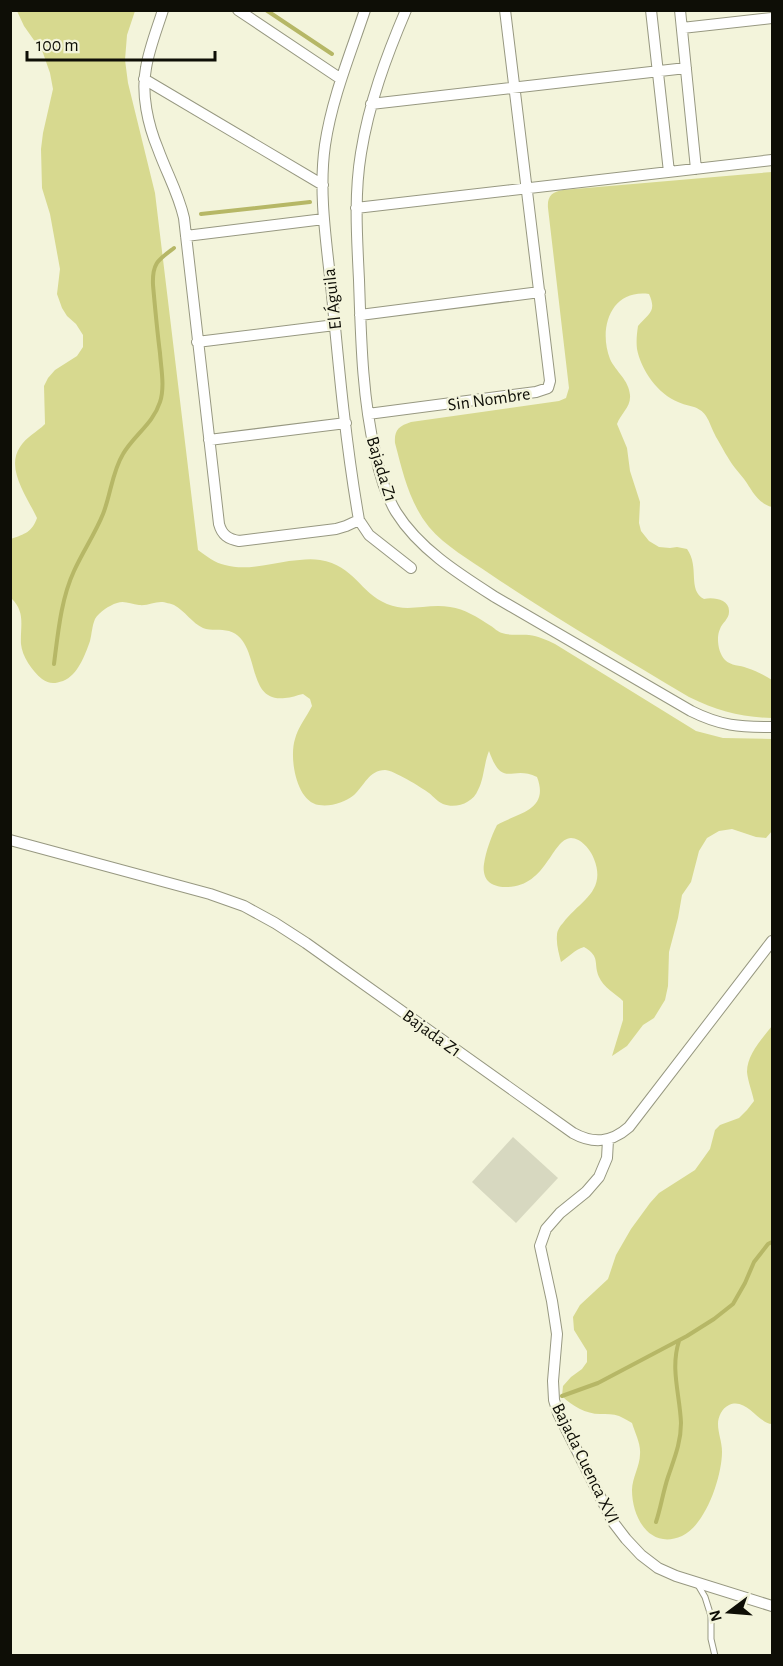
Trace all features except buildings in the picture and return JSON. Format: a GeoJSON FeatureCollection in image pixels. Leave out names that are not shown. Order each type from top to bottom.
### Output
{"type":"FeatureCollection","features":[{"type":"Feature","properties":{"kind":"street"},"geometry":{"type":"LineString","coordinates":[[163,10],[146,65],[145,92],[157,147],[177,193],[184,218],[221,531],[232,540],[239,541],[336,529],[359,520],[369,536],[411,568]]}},
{"type":"Feature","properties":{"kind":"street"},"geometry":{"type":"LineString","coordinates":[[238,10],[341,79]]}},
{"type":"Feature","properties":{"kind":"street","name":"El Águila"},"geometry":{"type":"LineString","coordinates":[[359,520],[335,325],[324,219],[323,185],[328,129],[341,79],[365,10]]}},
{"type":"Feature","properties":{"kind":"street","name":"El Águila"},"geometry":{"type":"LineString","coordinates":[[368,414],[360,315],[357,182],[360,154],[371,104],[406,10]]}},
{"type":"Feature","properties":{"kind":"street","name":"Sin Nombre"},"geometry":{"type":"LineString","coordinates":[[368,414],[536,392],[548,388],[550,373],[505,10]]}},
{"type":"Feature","properties":{"kind":"street"},"geometry":{"type":"LineString","coordinates":[[651,10],[669,172]]}},
{"type":"Feature","properties":{"kind":"street"},"geometry":{"type":"LineString","coordinates":[[680,10],[696,169]]}},
{"type":"Feature","properties":{"kind":"street"},"geometry":{"type":"LineString","coordinates":[[682,28],[772,20],[771,10]]}},
{"type":"Feature","properties":{"kind":"street"},"geometry":{"type":"LineString","coordinates":[[371,104],[686,68]]}},
{"type":"Feature","properties":{"kind":"street"},"geometry":{"type":"LineString","coordinates":[[144,79],[323,185]]}},
{"type":"Feature","properties":{"kind":"street"},"geometry":{"type":"LineString","coordinates":[[356,208],[772,160]]}},
{"type":"Feature","properties":{"kind":"street"},"geometry":{"type":"LineString","coordinates":[[186,236],[324,219]]}},
{"type":"Feature","properties":{"kind":"street"},"geometry":{"type":"LineString","coordinates":[[360,315],[540,292]]}},
{"type":"Feature","properties":{"kind":"street"},"geometry":{"type":"LineString","coordinates":[[198,342],[335,325]]}},
{"type":"Feature","properties":{"kind":"street","name":"Bajada Z1"},"geometry":{"type":"LineString","coordinates":[[368,414],[378,465],[394,509],[405,526],[447,564],[495,597],[709,720],[727,725],[772,727]]}},
{"type":"Feature","properties":{"kind":"street"},"geometry":{"type":"LineString","coordinates":[[209,440],[346,423]]}},
{"type":"Feature","properties":{"kind":"street","name":"Bajada Z1"},"geometry":{"type":"LineString","coordinates":[[10,840],[210,894],[244,906],[306,943],[573,1133],[584,1139],[608,1140]]}},
{"type":"Feature","properties":{"kind":"street"},"geometry":{"type":"LineString","coordinates":[[608,1140],[620,1135],[629,1127],[772,941]]}},
{"type":"Feature","properties":{"kind":"street","name":"Bajada Cuenca XVI"},"geometry":{"type":"LineString","coordinates":[[608,1140],[607,1158],[599,1177],[546,1229],[540,1246],[557,1334],[553,1381],[554,1400],[558,1413],[613,1522],[641,1555],[657,1568],[676,1576],[772,1606]]}},
{"type":"Feature","properties":{"kind":"lane"},"geometry":{"type":"LineString","coordinates":[[697,1582],[711,1616],[714,1656]]}},
{"type":"Feature","properties":{"kind":"green space"},"geometry":{"type":"Polygon","coordinates":[[[17,11],[135,11],[127,35],[125,60],[128,83],[155,193],[198,550],[218,563],[233,567],[308,559],[332,563],[349,573],[378,599],[395,607],[455,608],[501,632],[539,637],[549,641],[696,731],[723,738],[772,739],[772,831],[766,838],[732,829],[719,831],[707,838],[699,851],[691,882],[682,895],[669,952],[668,986],[665,1000],[654,1018],[643,1025],[627,1046],[612,1056],[623,1020],[623,1001],[601,981],[593,954],[584,947],[561,962],[557,942],[558,930],[594,888],[597,870],[591,852],[582,842],[571,838],[564,840],[558,846],[539,872],[530,880],[519,885],[496,886],[488,881],[485,875],[486,854],[497,825],[522,814],[535,804],[540,788],[537,777],[520,773],[503,773],[494,763],[489,751],[476,795],[464,804],[453,806],[443,804],[414,783],[385,770],[375,773],[354,795],[342,802],[333,805],[319,805],[311,802],[300,788],[296,778],[293,756],[296,735],[312,706],[310,699],[303,694],[287,698],[272,697],[258,682],[246,646],[239,637],[229,631],[203,628],[174,605],[166,603],[142,605],[120,602],[104,610],[95,619],[90,641],[80,664],[73,674],[63,681],[52,683],[45,681],[28,663],[21,644],[19,609],[11,598],[11,539],[27,532],[37,518],[16,474],[16,456],[25,440],[45,424],[44,386],[55,370],[77,356],[83,347],[83,335],[67,316],[57,294],[60,269],[50,214],[42,188],[41,149],[53,89],[50,73],[43,53],[24,26],[17,11]]]}},
{"type":"Feature","properties":{"kind":"green space"},"geometry":{"type":"Polygon","coordinates":[[[772,172],[772,507],[752,492],[732,464],[703,412],[671,398],[657,387],[646,373],[639,357],[637,340],[638,326],[652,309],[649,294],[636,294],[617,304],[607,323],[606,335],[610,359],[625,380],[630,395],[629,403],[617,424],[627,448],[630,471],[640,502],[641,531],[649,541],[659,547],[687,549],[693,563],[696,590],[699,595],[704,599],[712,598],[727,604],[729,614],[718,636],[721,653],[730,663],[754,670],[772,680],[772,718],[729,712],[689,697],[539,606],[450,547],[435,534],[416,508],[404,476],[395,435],[398,429],[411,422],[559,401],[566,398],[569,388],[548,208],[548,200],[553,193],[563,190],[772,172]]]}},
{"type":"Feature","properties":{"kind":"green space"},"geometry":{"type":"Polygon","coordinates":[[[772,1026],[772,1424],[767,1423],[741,1404],[735,1403],[724,1408],[718,1421],[721,1462],[711,1499],[691,1530],[682,1536],[661,1539],[645,1529],[635,1511],[632,1486],[639,1463],[640,1450],[632,1423],[617,1415],[584,1411],[562,1396],[563,1386],[587,1362],[587,1351],[574,1330],[573,1317],[580,1305],[608,1279],[616,1255],[650,1203],[659,1193],[695,1170],[710,1149],[715,1130],[720,1125],[739,1118],[754,1101],[747,1072],[748,1065],[756,1047],[772,1026]]]}},
{"type":"Feature","properties":{"kind":"waterway"},"geometry":{"type":"LineString","coordinates":[[266,10],[332,54]]}},
{"type":"Feature","properties":{"kind":"waterway"},"geometry":{"type":"LineString","coordinates":[[201,214],[310,202]]}},
{"type":"Feature","properties":{"kind":"waterway"},"geometry":{"type":"LineString","coordinates":[[54,664],[61,616],[70,582],[103,514],[119,461],[127,447],[153,417],[160,402],[162,378],[153,278],[157,263],[174,248]]}},
{"type":"Feature","properties":{"kind":"waterway"},"geometry":{"type":"LineString","coordinates":[[562,1396],[598,1383],[687,1336],[714,1319],[733,1304],[754,1262],[772,1242]]}},
{"type":"Feature","properties":{"kind":"waterway"},"geometry":{"type":"LineString","coordinates":[[656,1522],[680,1437],[681,1423],[675,1372],[679,1341]]}}]}
